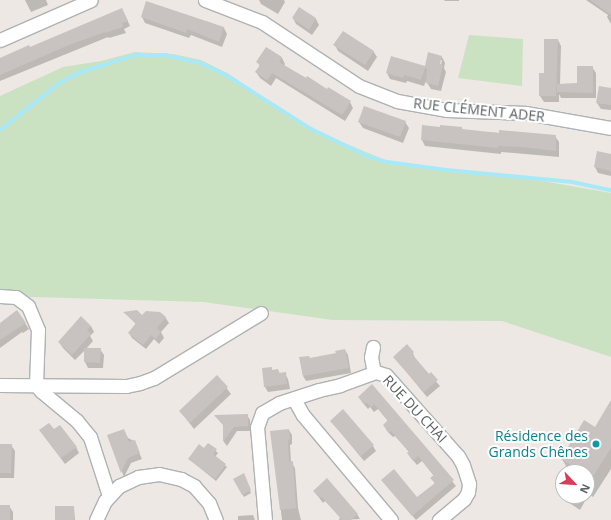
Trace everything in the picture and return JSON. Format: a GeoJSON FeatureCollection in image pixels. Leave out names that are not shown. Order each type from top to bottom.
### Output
{"type":"FeatureCollection","features":[{"type":"Feature","properties":{"kind":"street"},"geometry":{"type":"LineString","coordinates":[[0,40],[91,0]]}},
{"type":"Feature","properties":{"kind":"street","name":"RUE CLÉMENT ADER"},"geometry":{"type":"LineString","coordinates":[[205,0],[262,22],[359,86],[391,99],[447,110],[542,115],[611,128]]}},
{"type":"Feature","properties":{"kind":"street"},"geometry":{"type":"LineString","coordinates":[[0,296],[16,298],[28,306],[35,319],[38,330],[36,385],[41,391],[77,421],[90,437],[109,496]]}},
{"type":"Feature","properties":{"kind":"street"},"geometry":{"type":"LineString","coordinates":[[0,385],[126,386],[140,383],[154,378],[261,313]]}},
{"type":"Feature","properties":{"kind":"street"},"geometry":{"type":"LineString","coordinates":[[373,347],[371,357],[374,372]]}},
{"type":"Feature","properties":{"kind":"street","name":"RUE DU CHAI"},"geometry":{"type":"LineString","coordinates":[[265,520],[257,424],[262,413],[268,408],[319,390],[340,385],[374,372],[386,375],[458,456],[463,465],[469,484],[468,492],[464,499],[439,520]]}},
{"type":"Feature","properties":{"kind":"street"},"geometry":{"type":"LineString","coordinates":[[294,399],[303,415],[391,520]]}},
{"type":"Feature","properties":{"kind":"street"},"geometry":{"type":"LineString","coordinates":[[96,520],[102,506],[119,486],[132,479],[145,475],[166,475],[187,482],[199,491],[209,503],[216,520]]}},
{"type":"Feature","properties":{"kind":"green space"},"geometry":{"type":"Polygon","coordinates":[[[469,35],[523,39],[522,86],[458,78],[469,35]]]}},
{"type":"Feature","properties":{"kind":"green space"},"geometry":{"type":"Polygon","coordinates":[[[135,52],[173,54],[201,60],[229,74],[305,127],[395,164],[503,174],[611,193],[611,357],[502,321],[333,320],[203,302],[0,296],[0,96],[63,67],[101,61],[135,52]]]}},
{"type":"Feature","properties":{"kind":"building"},"geometry":{"type":"Polygon","coordinates":[[[590,0],[611,0],[611,15],[590,0]]]}},
{"type":"Feature","properties":{"kind":"building"},"geometry":{"type":"Polygon","coordinates":[[[146,1],[224,27],[219,42],[187,29],[186,33],[141,17],[146,1]]]}},
{"type":"Feature","properties":{"kind":"building"},"geometry":{"type":"Polygon","coordinates":[[[299,7],[316,18],[309,30],[292,18],[299,7]]]}},
{"type":"Feature","properties":{"kind":"building"},"geometry":{"type":"Polygon","coordinates":[[[122,8],[128,21],[122,23],[123,27],[69,45],[0,75],[0,58],[122,8]]]}},
{"type":"Feature","properties":{"kind":"building"},"geometry":{"type":"Polygon","coordinates":[[[343,31],[374,51],[365,65],[333,45],[343,31]]]}},
{"type":"Feature","properties":{"kind":"building"},"geometry":{"type":"Polygon","coordinates":[[[544,39],[558,39],[556,96],[539,96],[539,73],[544,73],[544,39]]]}},
{"type":"Feature","properties":{"kind":"building"},"geometry":{"type":"Polygon","coordinates":[[[266,47],[282,57],[279,62],[306,78],[307,76],[327,89],[328,87],[351,101],[342,115],[272,73],[267,80],[255,72],[260,65],[256,62],[266,47]]]}},
{"type":"Feature","properties":{"kind":"building"},"geometry":{"type":"Polygon","coordinates":[[[428,52],[442,56],[440,64],[443,65],[438,86],[426,83],[427,69],[425,68],[421,80],[404,75],[403,78],[386,73],[391,56],[425,66],[428,52]]]}},
{"type":"Feature","properties":{"kind":"building"},"geometry":{"type":"Polygon","coordinates":[[[577,66],[593,66],[593,93],[557,92],[557,84],[577,83],[577,66]]]}},
{"type":"Feature","properties":{"kind":"building"},"geometry":{"type":"Polygon","coordinates":[[[599,86],[611,88],[611,105],[596,103],[599,86]]]}},
{"type":"Feature","properties":{"kind":"building"},"geometry":{"type":"Polygon","coordinates":[[[364,106],[406,121],[400,137],[358,122],[364,106]]]}},
{"type":"Feature","properties":{"kind":"building"},"geometry":{"type":"Polygon","coordinates":[[[422,125],[462,127],[462,129],[499,133],[499,130],[556,135],[556,151],[522,147],[498,146],[498,148],[421,140],[422,125]]]}},
{"type":"Feature","properties":{"kind":"building"},"geometry":{"type":"Polygon","coordinates":[[[597,151],[611,154],[611,171],[594,167],[597,151]]]}},
{"type":"Feature","properties":{"kind":"building"},"geometry":{"type":"Polygon","coordinates":[[[17,310],[26,323],[0,340],[0,323],[17,310]]]}},
{"type":"Feature","properties":{"kind":"building"},"geometry":{"type":"Polygon","coordinates":[[[137,310],[142,315],[146,311],[160,312],[166,317],[157,328],[161,332],[156,339],[151,335],[143,345],[128,333],[136,323],[123,312],[137,310]]]}},
{"type":"Feature","properties":{"kind":"building"},"geometry":{"type":"Polygon","coordinates":[[[81,316],[91,326],[87,330],[91,334],[72,355],[58,342],[81,316]]]}},
{"type":"Feature","properties":{"kind":"building"},"geometry":{"type":"Polygon","coordinates":[[[407,344],[414,352],[412,354],[429,374],[431,372],[438,380],[424,392],[393,357],[407,344]]]}},
{"type":"Feature","properties":{"kind":"building"},"geometry":{"type":"Polygon","coordinates":[[[84,348],[101,348],[100,363],[84,362],[84,348]]]}},
{"type":"Feature","properties":{"kind":"building"},"geometry":{"type":"Polygon","coordinates":[[[345,349],[349,368],[303,376],[299,357],[309,356],[310,358],[336,353],[335,351],[345,349]]]}},
{"type":"Feature","properties":{"kind":"building"},"geometry":{"type":"Polygon","coordinates":[[[272,367],[272,370],[278,369],[279,373],[286,372],[287,384],[264,387],[262,368],[272,367]]]}},
{"type":"Feature","properties":{"kind":"building"},"geometry":{"type":"Polygon","coordinates":[[[217,375],[228,387],[190,423],[179,411],[217,375]]]}},
{"type":"Feature","properties":{"kind":"building"},"geometry":{"type":"Polygon","coordinates":[[[372,384],[454,480],[412,516],[381,480],[394,469],[417,497],[435,483],[430,478],[434,475],[418,456],[413,461],[407,453],[409,451],[391,431],[389,433],[383,425],[388,420],[374,404],[371,407],[367,403],[365,404],[358,397],[372,384]]]}},
{"type":"Feature","properties":{"kind":"building"},"geometry":{"type":"Polygon","coordinates":[[[611,400],[611,448],[595,473],[595,464],[569,464],[561,459],[584,420],[595,427],[611,400]]]}},
{"type":"Feature","properties":{"kind":"building"},"geometry":{"type":"Polygon","coordinates":[[[343,409],[374,445],[361,456],[330,421],[343,409]]]}},
{"type":"Feature","properties":{"kind":"building"},"geometry":{"type":"Polygon","coordinates":[[[248,414],[248,426],[234,427],[223,442],[223,424],[214,415],[248,414]]]}},
{"type":"Feature","properties":{"kind":"building"},"geometry":{"type":"Polygon","coordinates":[[[49,423],[54,429],[60,425],[77,447],[61,458],[39,430],[49,423]]]}},
{"type":"Feature","properties":{"kind":"building"},"geometry":{"type":"Polygon","coordinates":[[[124,429],[129,442],[135,440],[140,453],[128,458],[121,473],[107,435],[124,429]]]}},
{"type":"Feature","properties":{"kind":"building"},"geometry":{"type":"Polygon","coordinates":[[[289,429],[289,462],[293,461],[296,508],[280,510],[270,431],[289,429]]]}},
{"type":"Feature","properties":{"kind":"building"},"geometry":{"type":"Polygon","coordinates":[[[208,443],[217,449],[213,454],[226,464],[215,479],[188,459],[199,444],[204,448],[208,443]]]}},
{"type":"Feature","properties":{"kind":"building"},"geometry":{"type":"Polygon","coordinates":[[[0,444],[12,444],[11,473],[0,473],[0,444]]]}},
{"type":"Feature","properties":{"kind":"building"},"geometry":{"type":"Polygon","coordinates":[[[244,473],[251,490],[242,495],[233,479],[244,473]]]}},
{"type":"Feature","properties":{"kind":"building"},"geometry":{"type":"Polygon","coordinates":[[[327,478],[358,514],[351,520],[342,520],[322,497],[320,498],[313,491],[327,478]]]}},
{"type":"Feature","properties":{"kind":"building"},"geometry":{"type":"Polygon","coordinates":[[[0,505],[10,505],[10,520],[0,520],[0,505]]]}},
{"type":"Feature","properties":{"kind":"building"},"geometry":{"type":"Polygon","coordinates":[[[55,506],[74,506],[74,520],[55,520],[55,506]]]}},
{"type":"Feature","properties":{"kind":"waterway"},"geometry":{"type":"LineString","coordinates":[[0,130],[59,83],[81,72],[135,55],[165,55],[200,63],[226,75],[311,129],[367,156],[387,162],[446,170],[572,182],[611,190]]}},
{"type":"Feature","properties":{"kind":"place","name":"Résidence des Grands Chênes"},"geometry":{"type":"Point","coordinates":[596,444]}}]}
